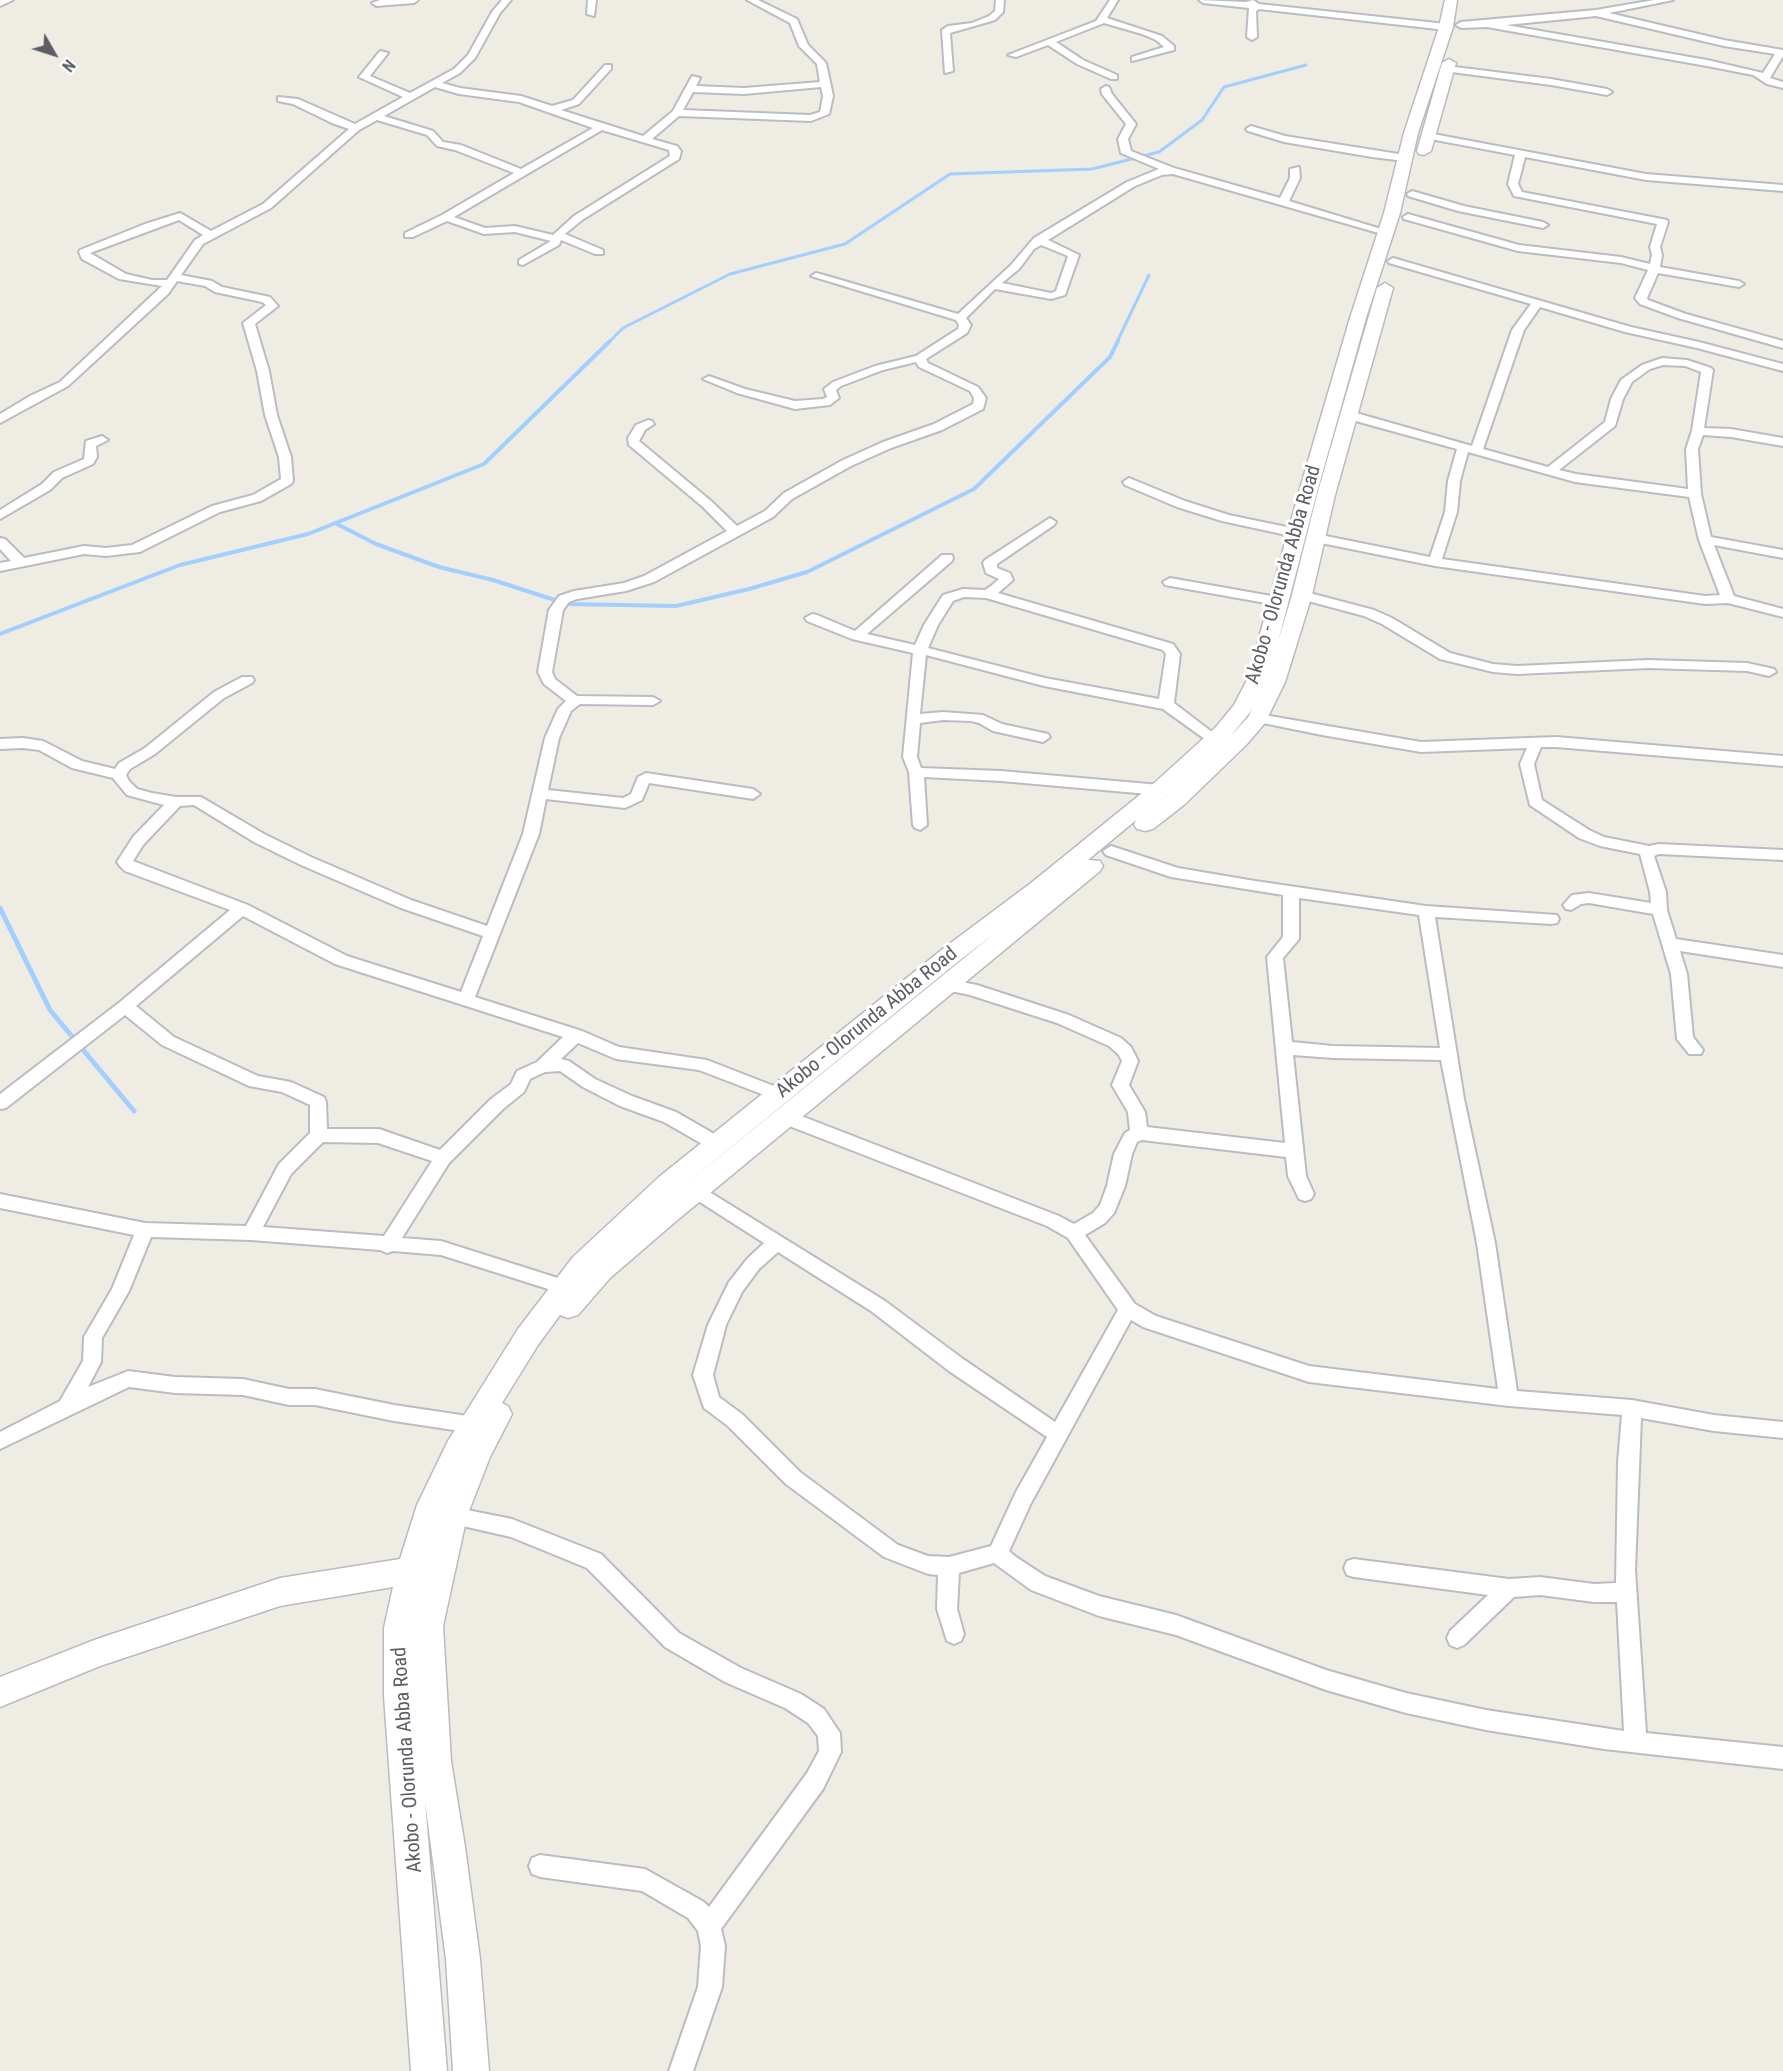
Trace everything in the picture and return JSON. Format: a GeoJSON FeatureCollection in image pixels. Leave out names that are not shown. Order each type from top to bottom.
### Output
{"type":"FeatureCollection","features":[{"type":"Feature","properties":{"kind":"main road","name":"Akobo - Olorunda Abba Road"},"geometry":{"type":"LineString","coordinates":[[476,2070],[449,1847],[435,1761],[428,1626],[452,1516],[493,1421],[543,1342],[577,1296],[601,1270],[695,1190],[1177,799],[1233,747],[1258,718],[1275,682],[1281,616],[1302,595],[1306,536],[1405,158],[1447,69],[1453,26],[1451,0]]}},
{"type":"Feature","properties":{"kind":"main road","name":"Akobo - Olorunda Abba Road"},"geometry":{"type":"LineString","coordinates":[[429,2071],[423,1960],[400,1696],[399,1628],[411,1571],[432,1505],[458,1450],[528,1337],[582,1265],[668,1184],[952,954],[1047,882],[1160,790],[1214,739],[1243,707],[1258,678],[1281,616],[1306,536],[1349,415],[1428,136],[1428,106],[1453,26],[1464,0]]}},
{"type":"Feature","properties":{"kind":"main road"},"geometry":{"type":"LineString","coordinates":[[0,1692],[97,1653],[280,1592],[411,1571]]}},
{"type":"Feature","properties":{"kind":"main road"},"geometry":{"type":"LineString","coordinates":[[423,1960],[463,1959]]}},
{"type":"Feature","properties":{"kind":"street"},"geometry":{"type":"LineString","coordinates":[[376,3],[414,0]]}},
{"type":"Feature","properties":{"kind":"street"},"geometry":{"type":"LineString","coordinates":[[0,419],[34,398],[64,384],[155,301],[199,242],[267,206],[356,128],[457,71],[472,56],[496,12],[507,0]]}},
{"type":"Feature","properties":{"kind":"street"},"geometry":{"type":"LineString","coordinates":[[591,14],[592,0]]}},
{"type":"Feature","properties":{"kind":"street"},"geometry":{"type":"LineString","coordinates":[[677,113],[820,117],[824,114],[828,96],[821,63],[804,46],[794,21],[751,0]]}},
{"type":"Feature","properties":{"kind":"street"},"geometry":{"type":"LineString","coordinates":[[948,70],[945,32],[951,28],[974,25],[992,18],[999,12],[1000,0]]}},
{"type":"Feature","properties":{"kind":"street"},"geometry":{"type":"LineString","coordinates":[[1103,20],[1114,0]]}},
{"type":"Feature","properties":{"kind":"street"},"geometry":{"type":"LineString","coordinates":[[1203,0],[1453,26],[1596,13],[1662,0]]}},
{"type":"Feature","properties":{"kind":"street"},"geometry":{"type":"LineString","coordinates":[[1246,0],[1257,6]]}},
{"type":"Feature","properties":{"kind":"street"},"geometry":{"type":"LineString","coordinates":[[1252,37],[1252,10],[1257,6]]}},
{"type":"Feature","properties":{"kind":"street"},"geometry":{"type":"LineString","coordinates":[[1596,13],[1724,43],[1781,52],[1765,78]]}},
{"type":"Feature","properties":{"kind":"street"},"geometry":{"type":"LineString","coordinates":[[1013,55],[1103,20],[1145,32],[1159,38],[1171,48],[1135,59]]}},
{"type":"Feature","properties":{"kind":"street"},"geometry":{"type":"LineString","coordinates":[[1487,24],[1756,73],[1770,82],[1783,85]]}},
{"type":"Feature","properties":{"kind":"street"},"geometry":{"type":"LineString","coordinates":[[1050,42],[1080,62],[1114,77]]}},
{"type":"Feature","properties":{"kind":"street"},"geometry":{"type":"LineString","coordinates":[[383,53],[364,76],[411,97]]}},
{"type":"Feature","properties":{"kind":"street"},"geometry":{"type":"LineString","coordinates":[[549,110],[576,102],[608,67]]}},
{"type":"Feature","properties":{"kind":"street"},"geometry":{"type":"LineString","coordinates":[[1447,69],[1551,82],[1607,92]]}},
{"type":"Feature","properties":{"kind":"street"},"geometry":{"type":"LineString","coordinates":[[645,140],[677,113],[695,78]]}},
{"type":"Feature","properties":{"kind":"street"},"geometry":{"type":"LineString","coordinates":[[435,84],[459,91],[521,99],[601,127],[673,148],[676,151],[675,157],[578,218],[558,237],[523,262]]}},
{"type":"Feature","properties":{"kind":"street"},"geometry":{"type":"LineString","coordinates":[[690,89],[744,91],[827,84]]}},
{"type":"Feature","properties":{"kind":"street"},"geometry":{"type":"LineString","coordinates":[[1106,89],[1107,94],[1131,124],[1123,139],[1126,153],[1173,171],[1386,232]]}},
{"type":"Feature","properties":{"kind":"street"},"geometry":{"type":"LineString","coordinates":[[281,99],[295,101],[327,115],[335,122],[356,128]]}},
{"type":"Feature","properties":{"kind":"street"},"geometry":{"type":"LineString","coordinates":[[376,117],[430,133],[453,154],[476,156],[522,173]]}},
{"type":"Feature","properties":{"kind":"street"},"geometry":{"type":"LineString","coordinates":[[409,235],[446,217],[601,127]]}},
{"type":"Feature","properties":{"kind":"street"},"geometry":{"type":"LineString","coordinates":[[1251,129],[1284,139],[1405,158]]}},
{"type":"Feature","properties":{"kind":"street"},"geometry":{"type":"LineString","coordinates":[[1428,136],[1646,177],[1783,189]]}},
{"type":"Feature","properties":{"kind":"street"},"geometry":{"type":"LineString","coordinates":[[1521,153],[1513,184],[1518,194],[1663,222],[1655,248],[1657,255],[1654,269],[1641,298],[1644,302],[1682,316],[1783,345]]}},
{"type":"Feature","properties":{"kind":"street"},"geometry":{"type":"LineString","coordinates":[[1283,202],[1295,178],[1295,169]]}},
{"type":"Feature","properties":{"kind":"street"},"geometry":{"type":"LineString","coordinates":[[960,318],[1015,267],[1038,240],[1131,184],[1160,172],[1173,171]]}},
{"type":"Feature","properties":{"kind":"street"},"geometry":{"type":"LineString","coordinates":[[1410,206],[1462,208],[1543,225]]}},
{"type":"Feature","properties":{"kind":"street"},"geometry":{"type":"LineString","coordinates":[[1410,206],[1518,248],[1621,260],[1654,269],[1739,284]]}},
{"type":"Feature","properties":{"kind":"street"},"geometry":{"type":"LineString","coordinates":[[0,567],[84,550],[106,552],[135,549],[216,509],[257,498],[287,481],[285,457],[271,415],[263,371],[249,323],[272,306],[266,299],[219,290],[208,283],[172,280],[152,284],[123,277],[86,257],[84,252],[180,216],[210,235]]}},
{"type":"Feature","properties":{"kind":"street"},"geometry":{"type":"LineString","coordinates":[[446,217],[484,231],[515,229],[558,237],[599,252]]}},
{"type":"Feature","properties":{"kind":"street"},"geometry":{"type":"LineString","coordinates":[[993,285],[1051,296],[1061,293],[1074,255],[1038,240]]}},
{"type":"Feature","properties":{"kind":"street"},"geometry":{"type":"LineString","coordinates":[[1393,261],[1629,330],[1700,345],[1783,368]]}},
{"type":"Feature","properties":{"kind":"street"},"geometry":{"type":"LineString","coordinates":[[710,379],[741,391],[795,405],[826,402],[833,398],[830,389],[837,384],[879,368],[920,358],[963,331],[965,326],[960,318],[816,276]]}},
{"type":"Feature","properties":{"kind":"street"},"geometry":{"type":"LineString","coordinates":[[1476,452],[1518,330],[1538,302]]}},
{"type":"Feature","properties":{"kind":"street"},"geometry":{"type":"LineString","coordinates":[[1687,363],[1700,345]]}},
{"type":"Feature","properties":{"kind":"street"},"geometry":{"type":"LineString","coordinates":[[653,701],[575,701],[549,681],[544,672],[561,602],[574,595],[627,587],[649,579],[769,514],[788,496],[847,463],[887,445],[938,427],[979,406],[980,398],[974,389],[923,365],[920,358]]}},
{"type":"Feature","properties":{"kind":"street"},"geometry":{"type":"LineString","coordinates":[[1550,471],[1611,423],[1617,399],[1627,380],[1647,367],[1662,361],[1687,363],[1707,370],[1698,431],[1692,449],[1695,494],[1705,540],[1728,599]]}},
{"type":"Feature","properties":{"kind":"street"},"geometry":{"type":"LineString","coordinates":[[1349,415],[1550,471],[1620,486],[1695,494]]}},
{"type":"Feature","properties":{"kind":"street"},"geometry":{"type":"LineString","coordinates":[[648,424],[640,428],[633,442],[707,504],[734,531]]}},
{"type":"Feature","properties":{"kind":"street"},"geometry":{"type":"LineString","coordinates":[[1698,431],[1731,433],[1783,442]]}},
{"type":"Feature","properties":{"kind":"street"},"geometry":{"type":"LineString","coordinates":[[0,515],[46,487],[58,475],[88,461],[91,457],[90,444],[102,440]]}},
{"type":"Feature","properties":{"kind":"street"},"geometry":{"type":"LineString","coordinates":[[1435,562],[1451,512],[1454,481],[1463,448]]}},
{"type":"Feature","properties":{"kind":"street"},"geometry":{"type":"LineString","coordinates":[[1129,482],[1181,504],[1226,518],[1435,562],[1705,600],[1728,599],[1783,613]]}},
{"type":"Feature","properties":{"kind":"street"},"geometry":{"type":"LineString","coordinates":[[987,594],[1006,579],[1003,574],[991,570],[990,563],[1050,522]]}},
{"type":"Feature","properties":{"kind":"street"},"geometry":{"type":"LineString","coordinates":[[1705,540],[1783,554]]}},
{"type":"Feature","properties":{"kind":"street"},"geometry":{"type":"LineString","coordinates":[[0,542],[21,562]]}},
{"type":"Feature","properties":{"kind":"street"},"geometry":{"type":"LineString","coordinates":[[857,636],[947,558]]}},
{"type":"Feature","properties":{"kind":"street"},"geometry":{"type":"LineString","coordinates":[[1170,582],[1281,616]]}},
{"type":"Feature","properties":{"kind":"street"},"geometry":{"type":"LineString","coordinates":[[920,825],[916,772],[910,757],[920,650],[934,620],[948,598],[963,593],[987,594],[1113,629],[1168,647],[1173,654],[1166,698],[1167,705]]}},
{"type":"Feature","properties":{"kind":"street"},"geometry":{"type":"LineString","coordinates":[[1302,595],[1369,613],[1387,621],[1445,656],[1493,668],[1517,670],[1648,664],[1747,667],[1769,672]]}},
{"type":"Feature","properties":{"kind":"street"},"geometry":{"type":"LineString","coordinates":[[812,618],[857,636],[965,660],[1044,682],[1167,705],[1214,739]]}},
{"type":"Feature","properties":{"kind":"street"},"geometry":{"type":"LineString","coordinates":[[119,775],[124,766],[150,751],[219,695],[247,680]]}},
{"type":"Feature","properties":{"kind":"street"},"geometry":{"type":"LineString","coordinates":[[466,1000],[531,834],[552,738],[565,710],[575,701]]}},
{"type":"Feature","properties":{"kind":"street"},"geometry":{"type":"LineString","coordinates":[[912,720],[943,716],[970,717],[983,719],[999,728],[1043,737]]}},
{"type":"Feature","properties":{"kind":"street"},"geometry":{"type":"LineString","coordinates":[[1258,718],[1322,732],[1421,747],[1536,742],[1674,750],[1783,761]]}},
{"type":"Feature","properties":{"kind":"street"},"geometry":{"type":"LineString","coordinates":[[1536,742],[1527,765],[1535,802],[1584,834],[1600,841],[1649,851],[1659,849],[1783,855]]}},
{"type":"Feature","properties":{"kind":"street"},"geometry":{"type":"LineString","coordinates":[[0,744],[23,743],[43,746],[77,765],[119,775]]}},
{"type":"Feature","properties":{"kind":"street"},"geometry":{"type":"LineString","coordinates":[[916,772],[1001,776],[1160,790]]}},
{"type":"Feature","properties":{"kind":"street"},"geometry":{"type":"LineString","coordinates":[[119,775],[132,792],[176,802],[196,800],[259,838],[306,861],[406,904],[493,934]]}},
{"type":"Feature","properties":{"kind":"street"},"geometry":{"type":"LineString","coordinates":[[540,794],[625,803],[637,797],[643,780],[646,778],[753,794]]}},
{"type":"Feature","properties":{"kind":"street"},"geometry":{"type":"LineString","coordinates":[[176,802],[138,841],[125,862],[129,867],[242,909],[341,960],[576,1035],[616,1053],[701,1064],[778,1094]]}},
{"type":"Feature","properties":{"kind":"street"},"geometry":{"type":"LineString","coordinates":[[1111,851],[1176,873],[1291,891],[1426,911],[1551,919]]}},
{"type":"Feature","properties":{"kind":"street"},"geometry":{"type":"LineString","coordinates":[[1649,851],[1646,856],[1658,892],[1659,910],[1679,974],[1685,1039],[1695,1050]]}},
{"type":"Feature","properties":{"kind":"street"},"geometry":{"type":"LineString","coordinates":[[1291,891],[1291,939],[1275,957],[1286,1048],[1297,1176],[1305,1194]]}},
{"type":"Feature","properties":{"kind":"street"},"geometry":{"type":"LineString","coordinates":[[1571,906],[1578,899],[1589,898],[1659,910]]}},
{"type":"Feature","properties":{"kind":"street"},"geometry":{"type":"LineString","coordinates":[[0,1103],[126,1006],[242,909]]}},
{"type":"Feature","properties":{"kind":"street"},"geometry":{"type":"LineString","coordinates":[[1426,911],[1449,1053],[1486,1243],[1509,1398]]}},
{"type":"Feature","properties":{"kind":"street"},"geometry":{"type":"LineString","coordinates":[[1670,944],[1783,961]]}},
{"type":"Feature","properties":{"kind":"street"},"geometry":{"type":"LineString","coordinates":[[947,985],[971,989],[1054,1016],[1115,1042],[1125,1051],[1130,1061],[1120,1085],[1136,1112],[1139,1133]]}},
{"type":"Feature","properties":{"kind":"street"},"geometry":{"type":"LineString","coordinates":[[126,1006],[168,1041],[255,1082],[285,1086],[318,1102],[319,1135]]}},
{"type":"Feature","properties":{"kind":"street"},"geometry":{"type":"LineString","coordinates":[[387,1246],[443,1158],[497,1104],[518,1088],[523,1075],[543,1066],[576,1035]]}},
{"type":"Feature","properties":{"kind":"street"},"geometry":{"type":"LineString","coordinates":[[1286,1048],[1333,1052],[1449,1053]]}},
{"type":"Feature","properties":{"kind":"street"},"geometry":{"type":"LineString","coordinates":[[543,1066],[563,1065],[589,1083],[626,1101],[670,1117],[717,1144]]}},
{"type":"Feature","properties":{"kind":"street"},"geometry":{"type":"LineString","coordinates":[[785,1117],[1053,1221],[1074,1233],[1128,1309],[1150,1323],[1309,1374],[1509,1398],[1632,1408],[1714,1423],[1783,1430]]}},
{"type":"Feature","properties":{"kind":"street"},"geometry":{"type":"LineString","coordinates":[[1074,1233],[1099,1218],[1108,1208],[1124,1154],[1131,1138],[1139,1133],[1294,1151]]}},
{"type":"Feature","properties":{"kind":"street"},"geometry":{"type":"LineString","coordinates":[[251,1233],[285,1169],[319,1135],[379,1136],[443,1158]]}},
{"type":"Feature","properties":{"kind":"street"},"geometry":{"type":"LineString","coordinates":[[695,1190],[878,1306],[956,1365],[1058,1434]]}},
{"type":"Feature","properties":{"kind":"street"},"geometry":{"type":"LineString","coordinates":[[0,1201],[145,1230],[251,1233],[387,1246],[441,1248],[564,1287]]}},
{"type":"Feature","properties":{"kind":"street"},"geometry":{"type":"LineString","coordinates":[[67,1407],[92,1362],[93,1337],[120,1291],[145,1230]]}},
{"type":"Feature","properties":{"kind":"street"},"geometry":{"type":"LineString","coordinates":[[777,1241],[753,1264],[735,1287],[717,1325],[703,1375],[711,1402],[735,1420],[793,1478],[891,1551],[928,1565],[949,1566],[998,1553]]}},
{"type":"Feature","properties":{"kind":"street"},"geometry":{"type":"LineString","coordinates":[[998,1553],[1023,1498],[1128,1309]]}},
{"type":"Feature","properties":{"kind":"street"},"geometry":{"type":"LineString","coordinates":[[0,1441],[128,1379],[175,1385],[243,1387],[290,1397],[315,1397],[394,1413],[474,1425]]}},
{"type":"Feature","properties":{"kind":"street"},"geometry":{"type":"LineString","coordinates":[[1632,1408],[1625,1570],[1636,1742]]}},
{"type":"Feature","properties":{"kind":"street"},"geometry":{"type":"LineString","coordinates":[[452,1516],[512,1528],[594,1561],[672,1640],[733,1675],[794,1701],[816,1716],[828,1733],[830,1752],[815,1781],[709,1926]]}},
{"type":"Feature","properties":{"kind":"street"},"geometry":{"type":"LineString","coordinates":[[998,1553],[1009,1564],[1038,1583],[1099,1606],[1176,1625],[1326,1680],[1406,1703],[1486,1720],[1636,1742],[1783,1758]]}},
{"type":"Feature","properties":{"kind":"street"},"geometry":{"type":"LineString","coordinates":[[949,1566],[947,1609],[954,1634]]}},
{"type":"Feature","properties":{"kind":"street"},"geometry":{"type":"LineString","coordinates":[[1354,1568],[1509,1588],[1540,1586],[1593,1593],[1627,1592]]}},
{"type":"Feature","properties":{"kind":"street"},"geometry":{"type":"LineString","coordinates":[[1457,1638],[1509,1588]]}},
{"type":"Feature","properties":{"kind":"street"},"geometry":{"type":"LineString","coordinates":[[540,1866],[645,1880],[696,1910],[709,1926],[713,1946],[710,1987],[681,2071]]}},
{"type":"Feature","properties":{"kind":"waterway"},"geometry":{"type":"LineString","coordinates":[[610,341],[623,328],[730,274],[845,244],[950,174],[1092,169],[1159,152],[1202,120],[1224,87],[1306,65]]}},
{"type":"Feature","properties":{"kind":"waterway"},"geometry":{"type":"LineString","coordinates":[[1117,342],[1149,275]]}},
{"type":"Feature","properties":{"kind":"waterway"},"geometry":{"type":"LineString","coordinates":[[335,523],[484,464],[610,341]]}},
{"type":"Feature","properties":{"kind":"waterway"},"geometry":{"type":"LineString","coordinates":[[335,523],[376,544],[439,567],[493,580],[567,604],[676,606],[749,589],[807,572],[974,489],[1110,357],[1118,341]]}},
{"type":"Feature","properties":{"kind":"waterway"},"geometry":{"type":"LineString","coordinates":[[0,634],[180,565],[308,534],[335,523]]}},
{"type":"Feature","properties":{"kind":"waterway"},"geometry":{"type":"LineString","coordinates":[[0,908],[50,1010],[134,1111]]}}]}
